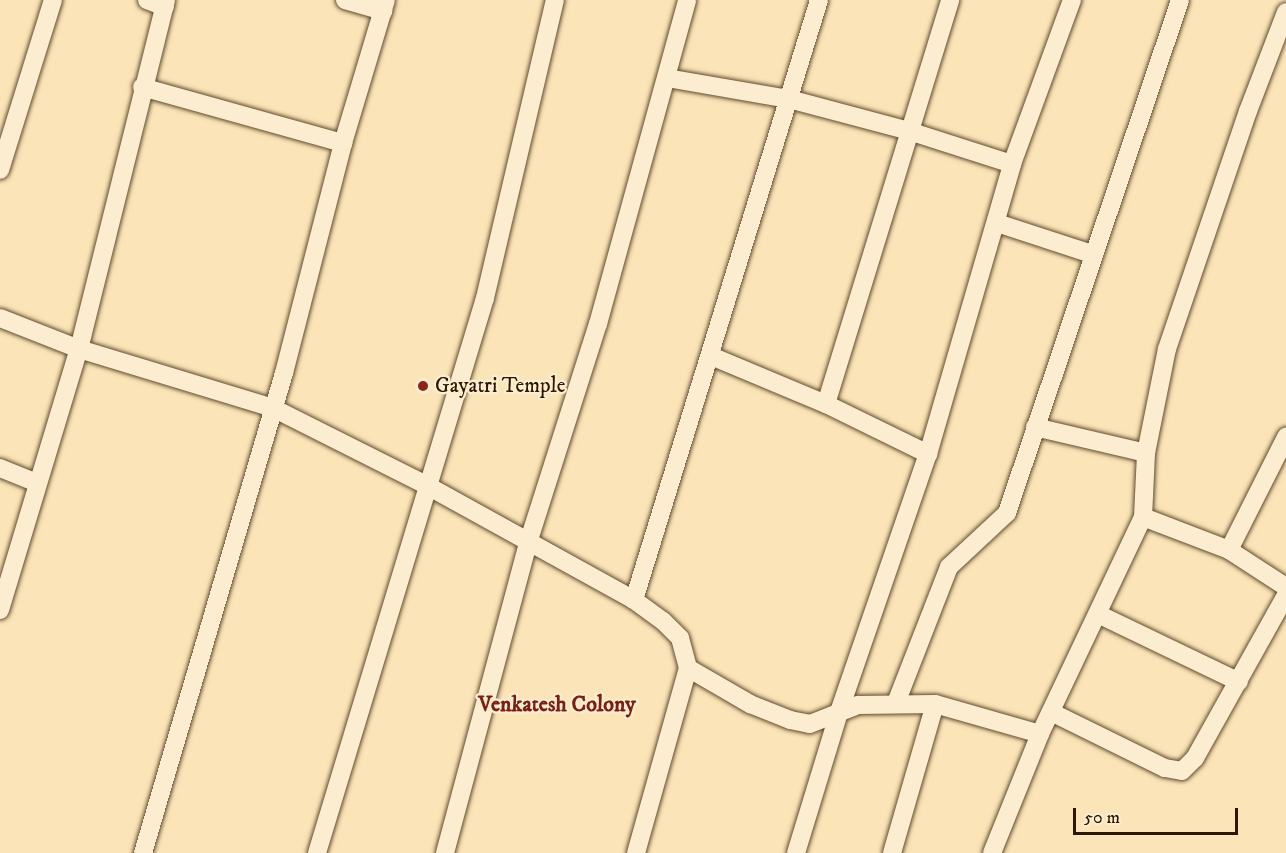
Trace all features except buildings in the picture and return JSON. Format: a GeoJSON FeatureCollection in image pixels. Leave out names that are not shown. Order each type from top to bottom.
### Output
{"type":"FeatureCollection","features":[{"type":"Feature","properties":{"kind":"street"},"geometry":{"type":"LineString","coordinates":[[0,170],[4,143],[53,0]]}},
{"type":"Feature","properties":{"kind":"street"},"geometry":{"type":"LineString","coordinates":[[0,610],[79,349],[142,87],[166,3],[147,0]]}},
{"type":"Feature","properties":{"kind":"street"},"geometry":{"type":"LineString","coordinates":[[142,853],[273,408],[343,143],[385,5],[345,0]]}},
{"type":"Feature","properties":{"kind":"street"},"geometry":{"type":"LineString","coordinates":[[317,853],[426,485],[485,298],[555,0]]}},
{"type":"Feature","properties":{"kind":"street"},"geometry":{"type":"LineString","coordinates":[[634,600],[819,0]]}},
{"type":"Feature","properties":{"kind":"street"},"geometry":{"type":"LineString","coordinates":[[826,404],[950,0]]}},
{"type":"Feature","properties":{"kind":"street"},"geometry":{"type":"LineString","coordinates":[[796,853],[839,712],[928,454],[1012,164],[1072,0]]}},
{"type":"Feature","properties":{"kind":"street"},"geometry":{"type":"LineString","coordinates":[[896,703],[949,567],[1007,513],[1092,254],[1180,0]]}},
{"type":"Feature","properties":{"kind":"street"},"geometry":{"type":"LineString","coordinates":[[445,853],[528,543],[598,324],[667,78],[683,2]]}},
{"type":"Feature","properties":{"kind":"street"},"geometry":{"type":"LineString","coordinates":[[992,853],[1040,734],[1100,615],[1143,517],[1146,453],[1167,350],[1286,12]]}},
{"type":"Feature","properties":{"kind":"street"},"geometry":{"type":"LineString","coordinates":[[667,78],[789,99],[909,131],[1012,164]]}},
{"type":"Feature","properties":{"kind":"street"},"geometry":{"type":"LineString","coordinates":[[142,87],[343,143]]}},
{"type":"Feature","properties":{"kind":"street"},"geometry":{"type":"LineString","coordinates":[[997,222],[1092,254]]}},
{"type":"Feature","properties":{"kind":"street"},"geometry":{"type":"LineString","coordinates":[[0,318],[79,349],[273,408],[426,485],[634,600],[680,638],[688,668],[636,853]]}},
{"type":"Feature","properties":{"kind":"street"},"geometry":{"type":"LineString","coordinates":[[711,356],[826,404],[928,454]]}},
{"type":"Feature","properties":{"kind":"street"},"geometry":{"type":"LineString","coordinates":[[1035,427],[1146,453]]}},
{"type":"Feature","properties":{"kind":"street"},"geometry":{"type":"LineString","coordinates":[[1229,550],[1286,437]]}},
{"type":"Feature","properties":{"kind":"street"},"geometry":{"type":"LineString","coordinates":[[0,468],[37,483]]}},
{"type":"Feature","properties":{"kind":"street"},"geometry":{"type":"LineString","coordinates":[[1143,517],[1229,550],[1286,588]]}},
{"type":"Feature","properties":{"kind":"street"},"geometry":{"type":"LineString","coordinates":[[1051,711],[1165,768],[1182,771],[1195,758],[1284,607]]}},
{"type":"Feature","properties":{"kind":"street"},"geometry":{"type":"LineString","coordinates":[[1100,615],[1239,682]]}},
{"type":"Feature","properties":{"kind":"street"},"geometry":{"type":"LineString","coordinates":[[688,668],[750,704],[790,720],[810,724],[858,705],[935,704],[1040,734]]}},
{"type":"Feature","properties":{"kind":"street"},"geometry":{"type":"LineString","coordinates":[[892,853],[935,704]]}},
{"type":"Feature","properties":{"kind":"place","name":"Gayatri Temple"},"geometry":{"type":"Point","coordinates":[423,386]}},
{"type":"Feature","properties":{"kind":"district","name":"Venkatesh Colony"},"geometry":{"type":"Point","coordinates":[557,705]}}]}
